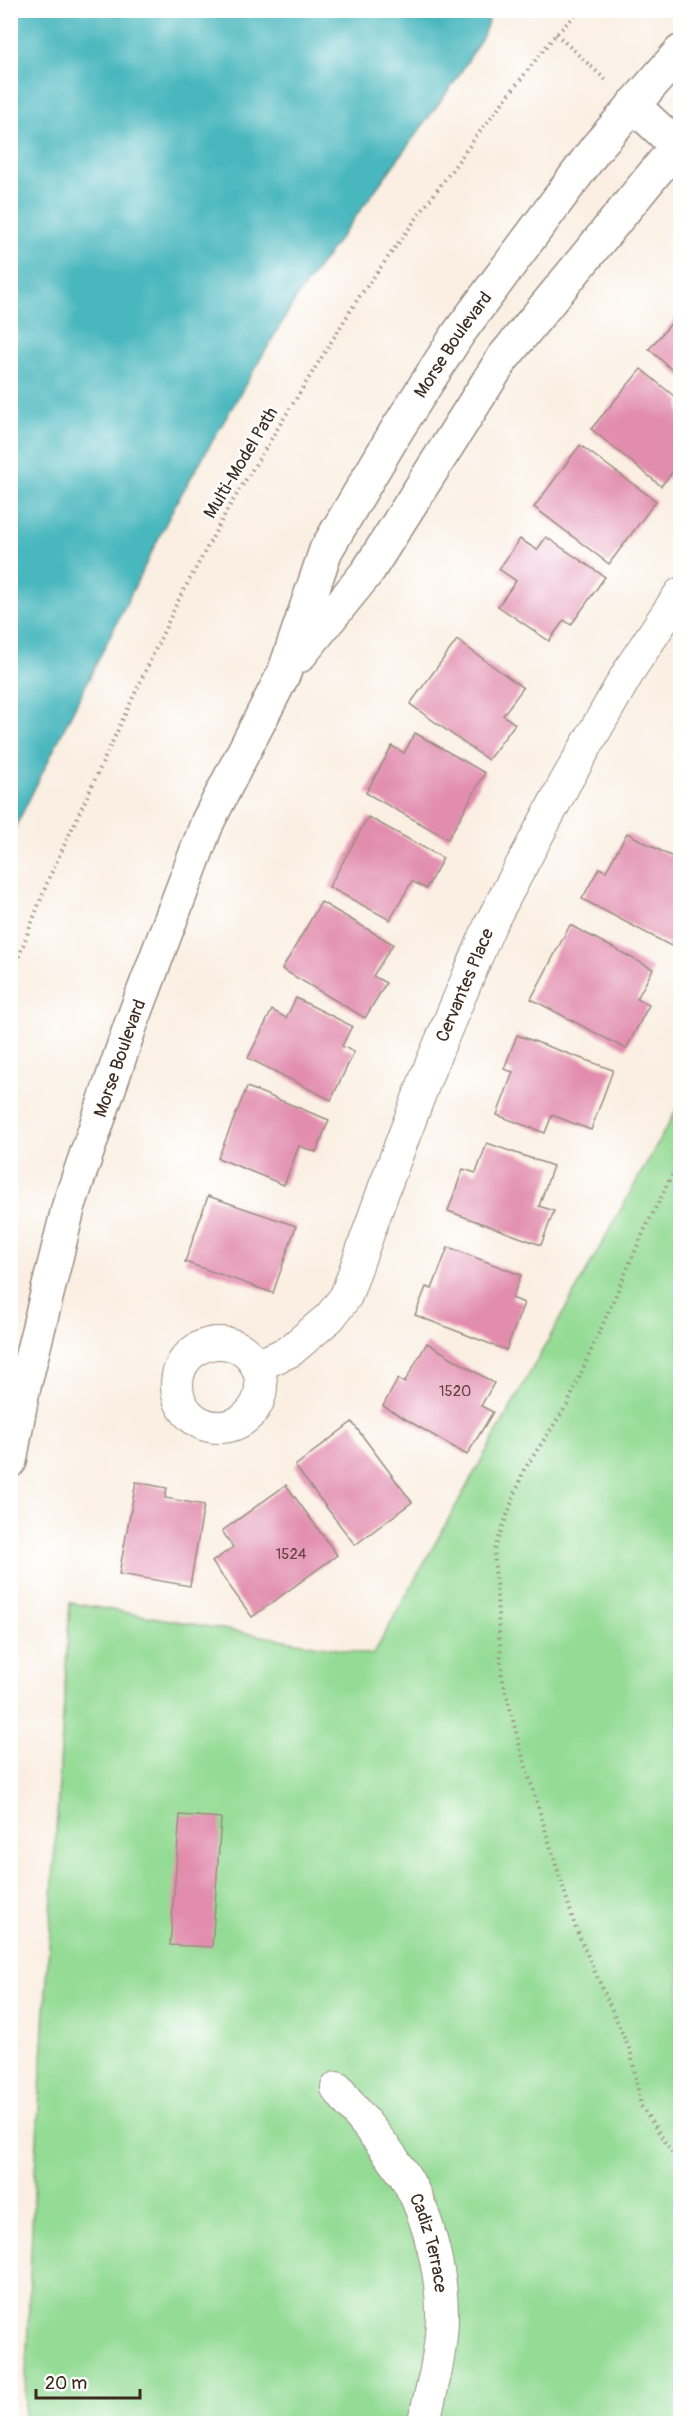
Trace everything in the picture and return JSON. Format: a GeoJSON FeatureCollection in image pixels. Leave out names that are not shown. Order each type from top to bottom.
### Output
{"type":"FeatureCollection","features":[{"type":"Feature","properties":{"kind":"street","name":"Morse Boulevard"},"geometry":{"type":"LineString","coordinates":[[10,1461],[22,1395],[69,1205],[126,1038],[208,821],[284,674],[326,550],[398,428],[458,334],[597,147],[681,52]]}},
{"type":"Feature","properties":{"kind":"street"},"geometry":{"type":"LineString","coordinates":[[633,105],[680,147]]}},
{"type":"Feature","properties":{"kind":"street","name":"Morse Boulevard"},"geometry":{"type":"LineString","coordinates":[[284,674],[368,571],[503,358],[680,147]]}},
{"type":"Feature","properties":{"kind":"street","name":"Cervantes Place"},"geometry":{"type":"LineString","coordinates":[[257,1366],[290,1351],[330,1317],[346,1296],[430,1067],[490,925],[565,783],[632,666],[681,594]]}},
{"type":"Feature","properties":{"kind":"street","name":"Cadiz Terrace"},"geometry":{"type":"LineString","coordinates":[[337,2088],[408,2182],[423,2211],[436,2265],[442,2315],[435,2376],[423,2424]]}},
{"type":"Feature","properties":{"kind":"path","name":"Multi-Model Path"},"geometry":{"type":"LineString","coordinates":[[10,980],[49,878],[177,603],[229,507],[358,297],[481,130],[556,34],[581,10]]}},
{"type":"Feature","properties":{"kind":"path"},"geometry":{"type":"LineString","coordinates":[[556,34],[633,105]]}},
{"type":"Feature","properties":{"kind":"path"},"geometry":{"type":"LineString","coordinates":[[681,1159],[644,1231],[567,1405],[524,1470],[494,1550],[501,1677],[521,1750],[576,1929],[631,2053],[641,2106],[681,2164]]}},
{"type":"Feature","properties":{"kind":"green space"},"geometry":{"type":"Polygon","coordinates":[[[680,1103],[680,2423],[24,2424],[33,2205],[70,1603],[373,1655],[680,1103]]]}},
{"type":"Feature","properties":{"kind":"water"},"geometry":{"type":"Polygon","coordinates":[[[11,10],[492,11],[483,36],[456,80],[298,295],[176,503],[11,836],[11,10]]]}},
{"type":"Feature","properties":{"kind":"building"},"geometry":{"type":"Polygon","coordinates":[[[680,313],[680,377],[649,349],[680,313]]]}},
{"type":"Feature","properties":{"kind":"building"},"geometry":{"type":"Polygon","coordinates":[[[641,369],[680,401],[680,434],[672,445],[680,451],[680,463],[661,486],[591,429],[641,369]]]}},
{"type":"Feature","properties":{"kind":"building"},"geometry":{"type":"Polygon","coordinates":[[[580,445],[656,501],[609,564],[534,507],[580,445]]]}},
{"type":"Feature","properties":{"kind":"building"},"geometry":{"type":"Polygon","coordinates":[[[546,537],[605,577],[571,625],[564,620],[549,641],[498,606],[516,581],[499,569],[520,539],[537,550],[546,537]]]}},
{"type":"Feature","properties":{"kind":"building"},"geometry":{"type":"Polygon","coordinates":[[[457,640],[523,688],[503,715],[515,724],[488,760],[410,704],[457,640]]]}},
{"type":"Feature","properties":{"kind":"building"},"geometry":{"type":"Polygon","coordinates":[[[415,733],[485,773],[448,839],[366,793],[392,746],[404,753],[415,733]]]}},
{"type":"Feature","properties":{"kind":"building"},"geometry":{"type":"Polygon","coordinates":[[[368,817],[443,858],[426,889],[412,881],[390,920],[329,887],[368,817]]]}},
{"type":"Feature","properties":{"kind":"building"},"geometry":{"type":"Polygon","coordinates":[[[627,833],[680,861],[680,928],[671,946],[582,899],[599,868],[606,871],[627,833]]]}},
{"type":"Feature","properties":{"kind":"building"},"geometry":{"type":"Polygon","coordinates":[[[321,902],[393,944],[373,976],[386,983],[365,1018],[282,969],[321,902]]]}},
{"type":"Feature","properties":{"kind":"building"},"geometry":{"type":"Polygon","coordinates":[[[570,925],[653,969],[637,999],[649,1005],[626,1049],[531,999],[570,925]]]}},
{"type":"Feature","properties":{"kind":"building"},"geometry":{"type":"Polygon","coordinates":[[[296,998],[352,1026],[342,1046],[354,1052],[331,1100],[248,1058],[272,1010],[286,1018],[296,998]]]}},
{"type":"Feature","properties":{"kind":"building"},"geometry":{"type":"Polygon","coordinates":[[[517,1035],[613,1070],[591,1130],[552,1115],[545,1133],[497,1115],[513,1072],[504,1069],[517,1035]]]}},
{"type":"Feature","properties":{"kind":"building"},"geometry":{"type":"Polygon","coordinates":[[[247,1087],[329,1120],[316,1152],[299,1146],[284,1185],[218,1158],[247,1087]]]}},
{"type":"Feature","properties":{"kind":"building"},"geometry":{"type":"Polygon","coordinates":[[[487,1143],[553,1166],[539,1206],[554,1211],[541,1245],[448,1211],[463,1169],[476,1173],[487,1143]]]}},
{"type":"Feature","properties":{"kind":"building"},"geometry":{"type":"Polygon","coordinates":[[[208,1196],[296,1226],[273,1293],[185,1262],[208,1196]]]}},
{"type":"Feature","properties":{"kind":"building"},"geometry":{"type":"Polygon","coordinates":[[[448,1247],[521,1275],[512,1298],[524,1303],[506,1350],[415,1315],[426,1287],[432,1289],[448,1247]]]}},
{"type":"Feature","properties":{"kind":"building"},"geometry":{"type":"Polygon","coordinates":[[[427,1343],[494,1383],[481,1406],[493,1412],[467,1455],[383,1406],[398,1379],[404,1383],[427,1343]]]}},
{"type":"Feature","properties":{"kind":"building"},"geometry":{"type":"Polygon","coordinates":[[[352,1422],[412,1502],[355,1545],[295,1466],[352,1422]]]}},
{"type":"Feature","properties":{"kind":"building"},"geometry":{"type":"Polygon","coordinates":[[[136,1482],[167,1488],[165,1498],[204,1505],[190,1586],[119,1574],[136,1482]]]}},
{"type":"Feature","properties":{"kind":"building"},"geometry":{"type":"Polygon","coordinates":[[[286,1485],[337,1555],[252,1617],[212,1562],[233,1547],[222,1531],[286,1485]]]}},
{"type":"Feature","properties":{"kind":"building"},"geometry":{"type":"Polygon","coordinates":[[[180,1815],[221,1818],[212,1947],[170,1945],[180,1815]]]}}]}
